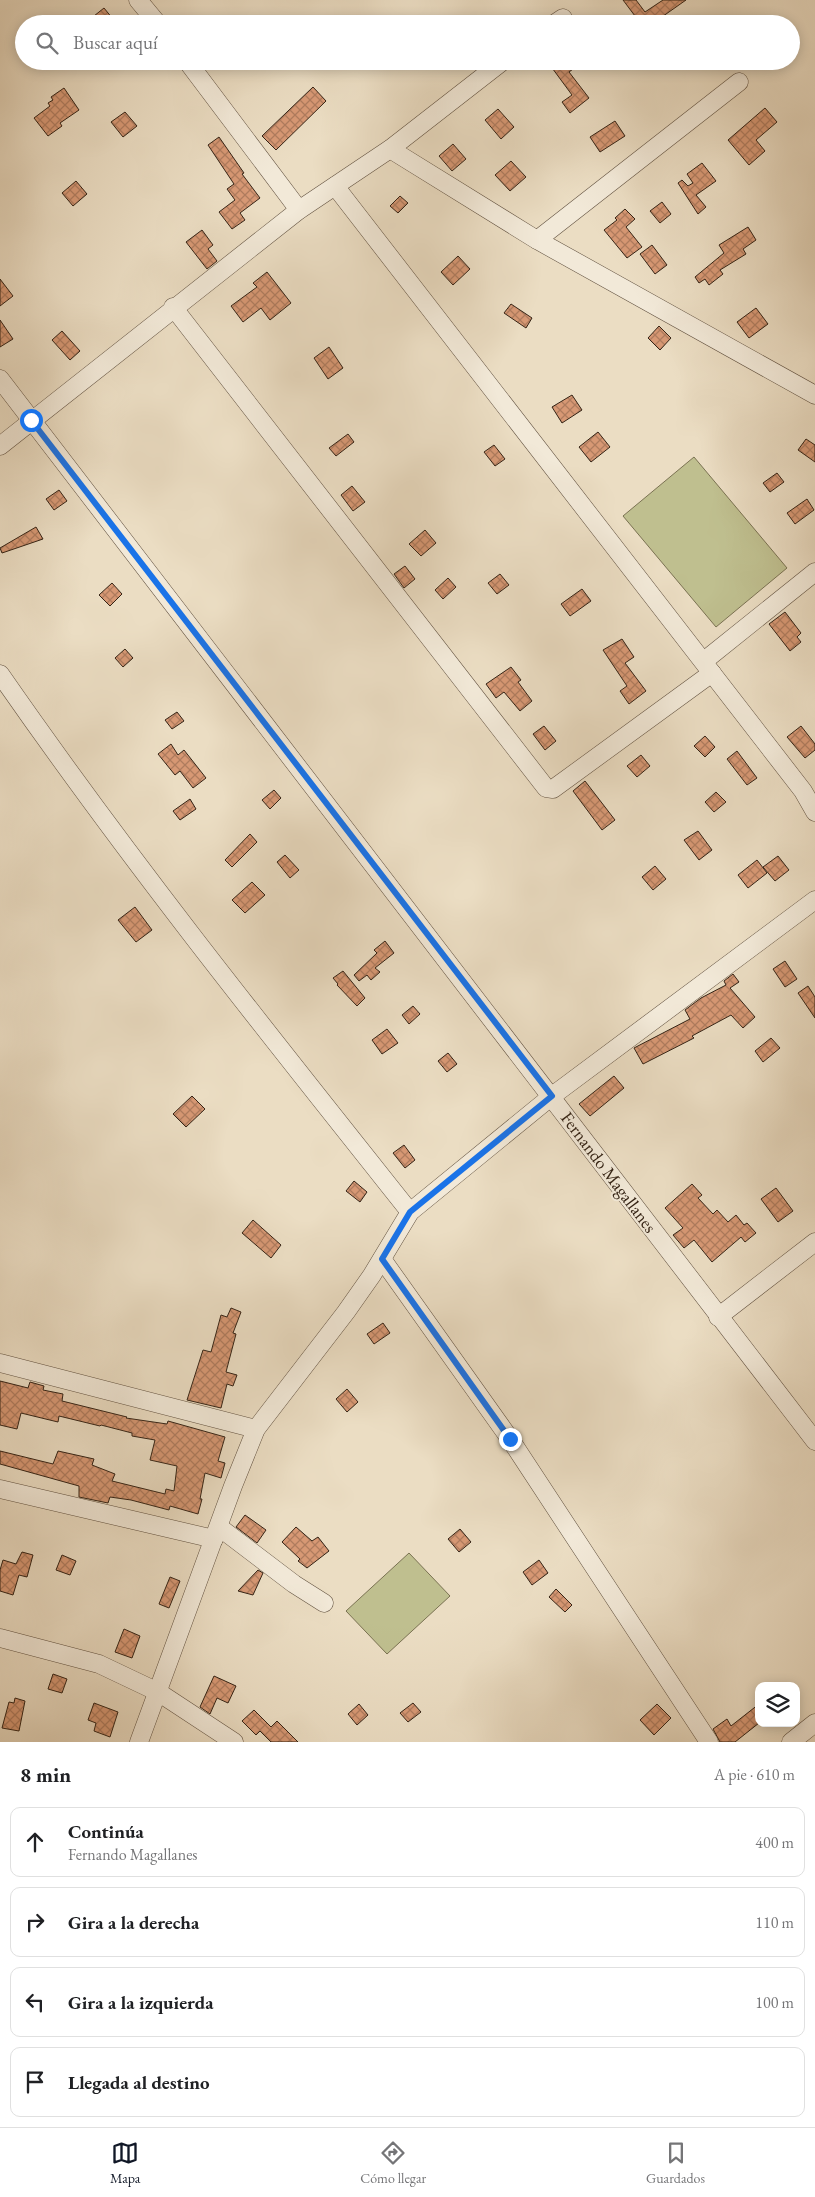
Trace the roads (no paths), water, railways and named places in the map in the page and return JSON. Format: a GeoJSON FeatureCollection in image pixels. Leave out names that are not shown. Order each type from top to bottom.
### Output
{"type":"FeatureCollection","features":[{"type":"Feature","properties":{"kind":"street"},"geometry":{"type":"LineString","coordinates":[[138,0],[150,15]]}},
{"type":"Feature","properties":{"kind":"street"},"geometry":{"type":"LineString","coordinates":[[194,70],[299,210]]}},
{"type":"Feature","properties":{"kind":"street"},"geometry":{"type":"LineString","coordinates":[[0,446],[173,307],[299,210],[390,149],[491,70]]}},
{"type":"Feature","properties":{"kind":"street"},"geometry":{"type":"LineString","coordinates":[[537,240],[740,82]]}},
{"type":"Feature","properties":{"kind":"street"},"geometry":{"type":"LineString","coordinates":[[390,149],[537,240],[815,396]]}},
{"type":"Feature","properties":{"kind":"street"},"geometry":{"type":"LineString","coordinates":[[335,186],[708,667],[803,792],[815,812]]}},
{"type":"Feature","properties":{"kind":"street"},"geometry":{"type":"LineString","coordinates":[[173,307],[546,788],[553,789],[708,667],[815,572]]}},
{"type":"Feature","properties":{"kind":"street","name":"Fernando Magallanes"},"geometry":{"type":"LineString","coordinates":[[0,380],[552,1096],[718,1317],[815,1441]]}},
{"type":"Feature","properties":{"kind":"street"},"geometry":{"type":"LineString","coordinates":[[0,674],[57,756],[223,977],[410,1212]]}},
{"type":"Feature","properties":{"kind":"street"},"geometry":{"type":"LineString","coordinates":[[139,1742],[256,1429],[346,1312],[382,1259],[410,1212],[552,1096],[815,900]]}},
{"type":"Feature","properties":{"kind":"street"},"geometry":{"type":"LineString","coordinates":[[718,1317],[815,1242]]}},
{"type":"Feature","properties":{"kind":"street"},"geometry":{"type":"LineString","coordinates":[[382,1259],[510,1439],[709,1742]]}},
{"type":"Feature","properties":{"kind":"street"},"geometry":{"type":"LineString","coordinates":[[0,1364],[256,1429]]}},
{"type":"Feature","properties":{"kind":"street"},"geometry":{"type":"LineString","coordinates":[[0,1489],[216,1533],[324,1603]]}},
{"type":"Feature","properties":{"kind":"street"},"geometry":{"type":"LineString","coordinates":[[0,1638],[99,1664],[158,1692],[234,1742]]}},
{"type":"Feature","properties":{"kind":"street"},"geometry":{"type":"LineString","coordinates":[[791,1742],[815,1723]]}}]}
